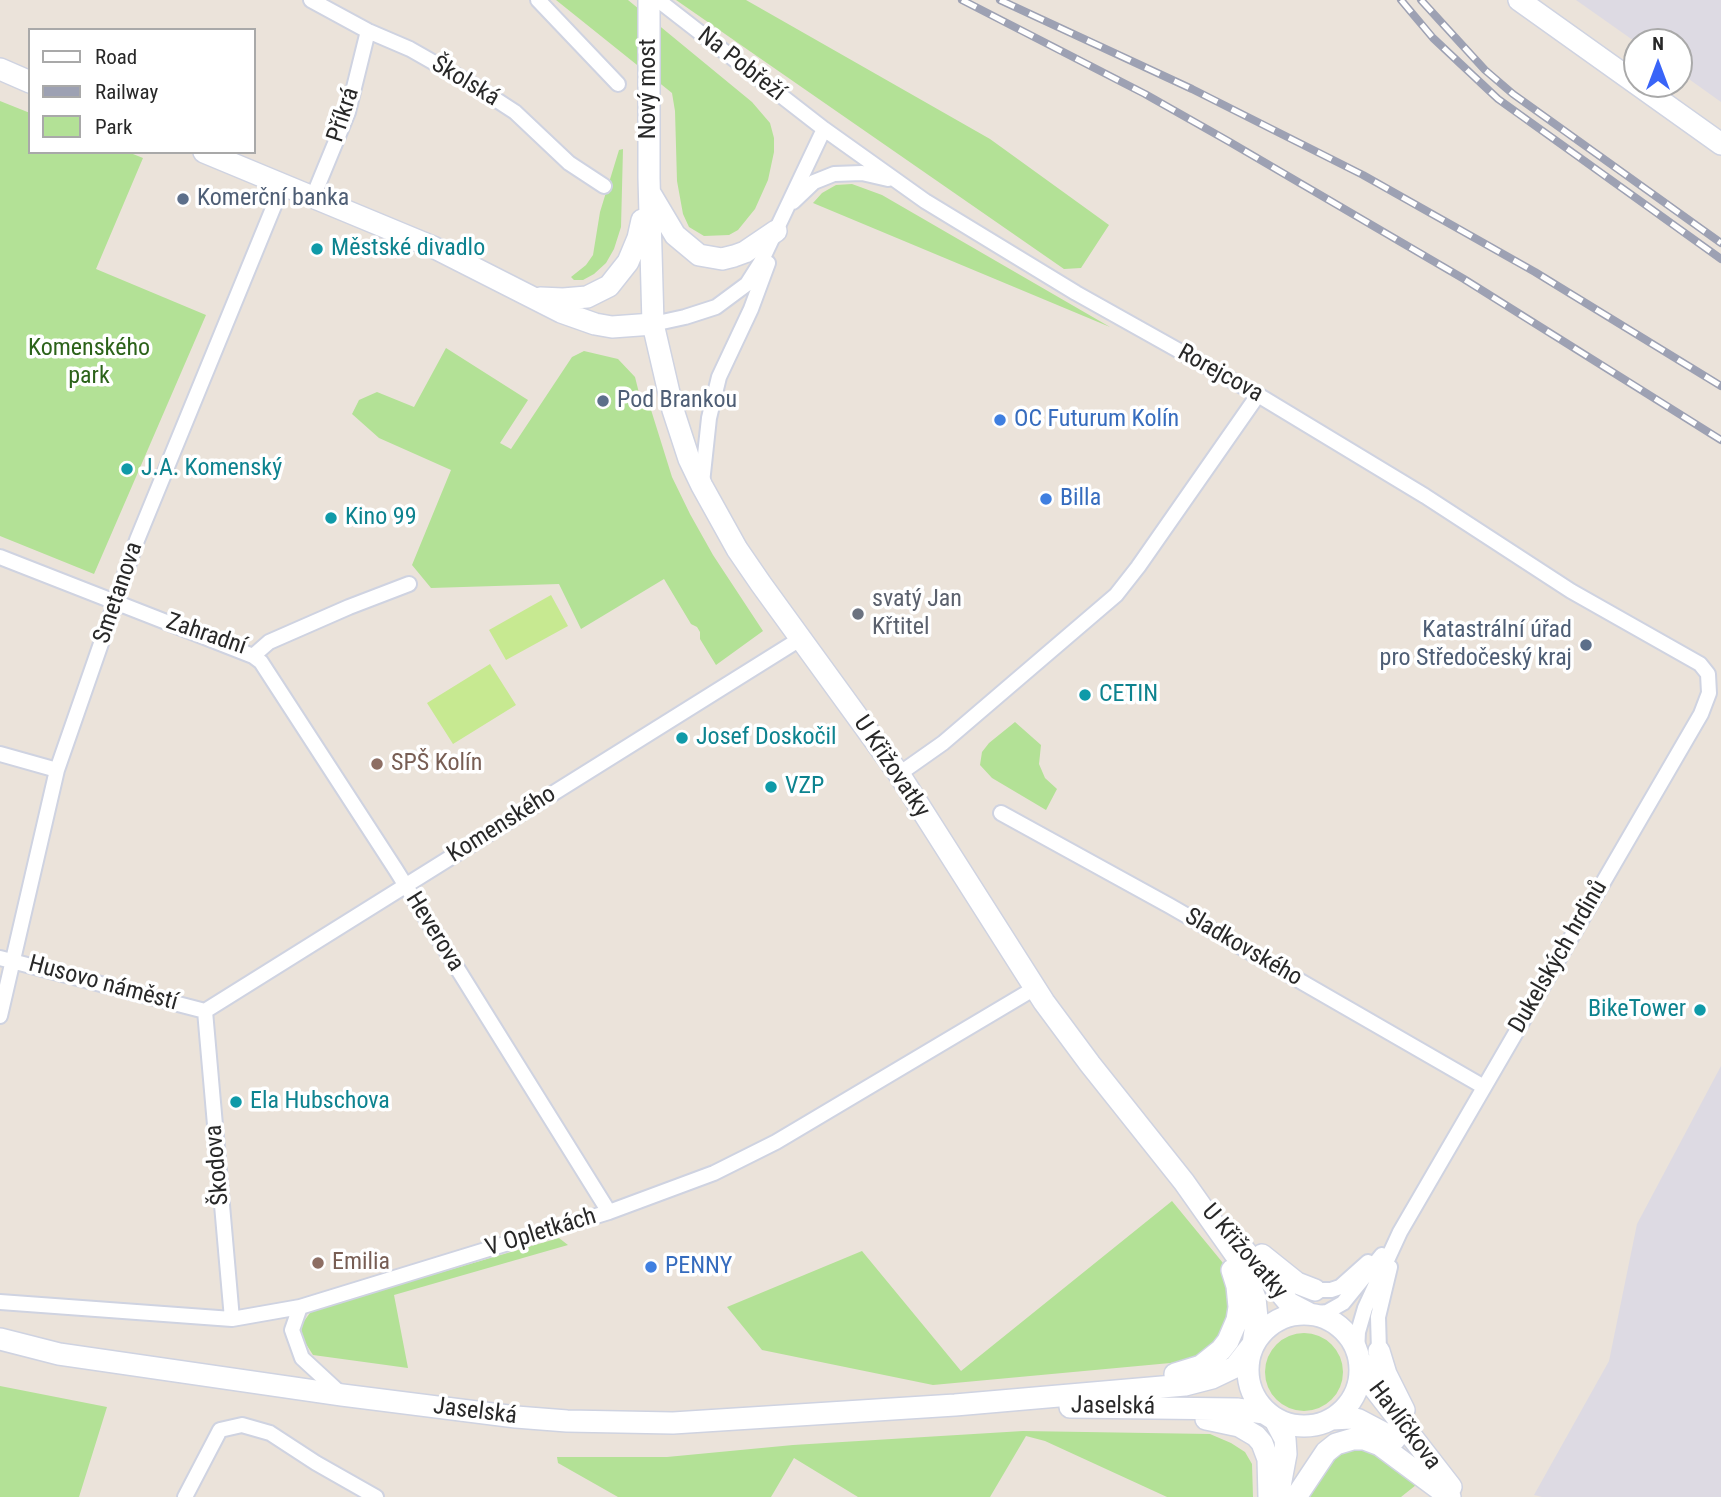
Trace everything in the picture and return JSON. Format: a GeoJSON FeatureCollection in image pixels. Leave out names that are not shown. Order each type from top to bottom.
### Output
{"type":"FeatureCollection","features":[{"type":"Feature","properties":{"kind":"street","name":"Školská"},"geometry":{"type":"LineString","coordinates":[[311,0],[368,31],[411,50],[475,86],[515,112],[569,163],[604,186]]}},
{"type":"Feature","properties":{"kind":"street"},"geometry":{"type":"LineString","coordinates":[[538,0],[618,84]]}},
{"type":"Feature","properties":{"kind":"street","name":"Nový most"},"geometry":{"type":"LineString","coordinates":[[649,0],[649,185]]}},
{"type":"Feature","properties":{"kind":"street","name":"Na Pobřeží"},"geometry":{"type":"LineString","coordinates":[[658,0],[824,129]]}},
{"type":"Feature","properties":{"kind":"street"},"geometry":{"type":"LineString","coordinates":[[1519,0],[1721,144]]}},
{"type":"Feature","properties":{"kind":"street","name":"Příkrá"},"geometry":{"type":"LineString","coordinates":[[313,197],[348,112],[368,31]]}},
{"type":"Feature","properties":{"kind":"street"},"geometry":{"type":"LineString","coordinates":[[0,69],[28,81]]}},
{"type":"Feature","properties":{"kind":"street"},"geometry":{"type":"LineString","coordinates":[[209,154],[460,259],[561,312],[595,324],[621,327],[653,324],[700,313],[716,307],[739,292],[755,274],[824,129]]}},
{"type":"Feature","properties":{"kind":"street","name":"Rorejcova"},"geometry":{"type":"LineString","coordinates":[[824,129],[897,182],[1076,293],[1258,395],[1425,496],[1572,591],[1700,664],[1715,680]]}},
{"type":"Feature","properties":{"kind":"street"},"geometry":{"type":"LineString","coordinates":[[649,185],[675,235],[699,255],[722,259],[746,252],[780,222],[804,190],[814,182],[834,174],[862,173],[897,182]]}},
{"type":"Feature","properties":{"kind":"street","name":"Smetanova"},"geometry":{"type":"LineString","coordinates":[[0,1016],[6,959],[57,770],[146,518],[283,184]]}},
{"type":"Feature","properties":{"kind":"street"},"geometry":{"type":"LineString","coordinates":[[532,298],[576,299],[595,294],[609,286],[634,250],[649,185]]}},
{"type":"Feature","properties":{"kind":"street","name":"U Křižovatky"},"geometry":{"type":"LineString","coordinates":[[649,185],[653,324],[673,410],[689,458],[737,549],[899,774],[1035,988],[1090,1064],[1184,1182],[1289,1304],[1310,1314]]}},
{"type":"Feature","properties":{"kind":"street"},"geometry":{"type":"LineString","coordinates":[[702,486],[705,444],[719,377],[761,286],[780,222]]}},
{"type":"Feature","properties":{"kind":"street"},"geometry":{"type":"LineString","coordinates":[[899,774],[943,743],[1116,595],[1258,395]]}},
{"type":"Feature","properties":{"kind":"street","name":"Zahradní"},"geometry":{"type":"LineString","coordinates":[[0,556],[253,656],[269,642],[409,584]]}},
{"type":"Feature","properties":{"kind":"street","name":"Komenského"},"geometry":{"type":"LineString","coordinates":[[205,1011],[800,639]]}},
{"type":"Feature","properties":{"kind":"street","name":"Heverova"},"geometry":{"type":"LineString","coordinates":[[253,656],[267,670],[405,886],[608,1212]]}},
{"type":"Feature","properties":{"kind":"street","name":"Dukelských hrdinů"},"geometry":{"type":"LineString","coordinates":[[1357,1352],[1358,1332],[1365,1308],[1400,1232],[1701,714],[1715,680]]}},
{"type":"Feature","properties":{"kind":"street"},"geometry":{"type":"LineString","coordinates":[[0,754],[57,770]]}},
{"type":"Feature","properties":{"kind":"street","name":"Sladkovského"},"geometry":{"type":"LineString","coordinates":[[1001,813],[1170,906],[1484,1087]]}},
{"type":"Feature","properties":{"kind":"street","name":"Husovo náměstí"},"geometry":{"type":"LineString","coordinates":[[6,959],[205,1011]]}},
{"type":"Feature","properties":{"kind":"street","name":"V Opletkách"},"geometry":{"type":"LineString","coordinates":[[0,1301],[232,1319],[300,1307],[608,1212],[714,1173],[776,1142],[1035,988]]}},
{"type":"Feature","properties":{"kind":"street","name":"Škodova"},"geometry":{"type":"LineString","coordinates":[[205,1011],[232,1319]]}},
{"type":"Feature","properties":{"kind":"street"},"geometry":{"type":"LineString","coordinates":[[1184,1182],[1276,1267],[1297,1283],[1315,1290]]}},
{"type":"Feature","properties":{"kind":"street"},"geometry":{"type":"LineString","coordinates":[[1079,1401],[1184,1373],[1213,1358],[1228,1341],[1237,1320],[1237,1286],[1228,1262],[1184,1182]]}},
{"type":"Feature","properties":{"kind":"street","name":"U Křižovatky"},"geometry":{"type":"LineString","coordinates":[[1184,1182],[1234,1252],[1247,1275],[1256,1308],[1253,1345]]}},
{"type":"Feature","properties":{"kind":"street","name":"Dukelských hrdinů"},"geometry":{"type":"LineString","coordinates":[[1315,1290],[1340,1287],[1400,1232]]}},
{"type":"Feature","properties":{"kind":"street","name":"Dukelských hrdinů"},"geometry":{"type":"LineString","coordinates":[[1310,1314],[1327,1312],[1343,1304],[1400,1232]]}},
{"type":"Feature","properties":{"kind":"street","name":"Dukelských hrdinů"},"geometry":{"type":"LineString","coordinates":[[1379,1351],[1378,1317],[1400,1232]]}},
{"type":"Feature","properties":{"kind":"street"},"geometry":{"type":"LineString","coordinates":[[300,1307],[292,1330],[302,1358],[342,1395]]}},
{"type":"Feature","properties":{"kind":"street"},"geometry":{"type":"LineString","coordinates":[[1278,1497],[1286,1445],[1283,1433],[1257,1402],[1249,1386],[1247,1365],[1253,1345],[1266,1328],[1275,1321],[1293,1315],[1310,1314],[1325,1318],[1342,1328],[1357,1352],[1360,1372],[1355,1393],[1344,1409],[1321,1430],[1289,1497]]}},
{"type":"Feature","properties":{"kind":"street","name":"Jaselská"},"geometry":{"type":"LineString","coordinates":[[0,1339],[59,1354],[342,1395],[567,1421],[673,1423],[956,1405],[1079,1401],[1249,1410],[1270,1415]]}},
{"type":"Feature","properties":{"kind":"street","name":"Jaselská"},"geometry":{"type":"LineString","coordinates":[[1079,1401],[1198,1382],[1235,1367],[1253,1345]]}},
{"type":"Feature","properties":{"kind":"street"},"geometry":{"type":"LineString","coordinates":[[1379,1351],[1393,1390],[1456,1497]]}},
{"type":"Feature","properties":{"kind":"street","name":"Havlíčkova"},"geometry":{"type":"LineString","coordinates":[[1357,1352],[1371,1384],[1456,1497]]}},
{"type":"Feature","properties":{"kind":"street"},"geometry":{"type":"LineString","coordinates":[[1079,1401],[1214,1419],[1239,1426],[1256,1436],[1267,1451],[1269,1497]]}},
{"type":"Feature","properties":{"kind":"street"},"geometry":{"type":"LineString","coordinates":[[1270,1415],[1283,1423],[1304,1426],[1332,1419]]}},
{"type":"Feature","properties":{"kind":"street","name":"Havlíčkova"},"geometry":{"type":"LineString","coordinates":[[1332,1419],[1359,1420],[1395,1440],[1456,1497]]}},
{"type":"Feature","properties":{"kind":"street"},"geometry":{"type":"LineString","coordinates":[[185,1497],[220,1430],[242,1425],[270,1433],[316,1464],[376,1497]]}},
{"type":"Feature","properties":{"kind":"street"},"geometry":{"type":"LineString","coordinates":[[1296,1497],[1326,1452],[1342,1441],[1364,1439],[1380,1445],[1456,1497]]}},
{"type":"Feature","properties":{"kind":"shaded area"},"geometry":{"type":"Polygon","coordinates":[[[1576,0],[1721,0],[1721,102],[1693,82],[1693,28],[1623,28],[1623,33],[1576,0]]]}},
{"type":"Feature","properties":{"kind":"shaded area"},"geometry":{"type":"Polygon","coordinates":[[[1721,1066],[1721,1497],[1534,1495],[1609,1361],[1637,1224],[1721,1066]]]}},
{"type":"Feature","properties":{"kind":"green space"},"geometry":{"type":"Polygon","coordinates":[[[556,0],[628,0],[752,102],[770,123],[774,152],[768,180],[755,209],[738,230],[729,235],[704,236],[689,227],[683,214],[677,181],[672,93],[556,0]]]}},
{"type":"Feature","properties":{"kind":"green space"},"geometry":{"type":"Polygon","coordinates":[[[676,0],[746,0],[990,139],[1109,225],[1081,268],[1064,269],[676,0]]]}},
{"type":"Feature","properties":{"kind":"green space","name":"Komenského park"},"geometry":{"type":"Polygon","coordinates":[[[0,101],[28,112],[28,154],[133,154],[143,158],[96,269],[206,315],[94,574],[0,536],[0,101]]]}},
{"type":"Feature","properties":{"kind":"green space"},"geometry":{"type":"Polygon","coordinates":[[[623,149],[621,227],[614,249],[606,263],[594,274],[583,280],[574,280],[571,277],[586,265],[593,255],[600,212],[619,150],[623,149]]]}},
{"type":"Feature","properties":{"kind":"green space"},"geometry":{"type":"Polygon","coordinates":[[[852,184],[882,195],[1110,327],[813,203],[822,193],[836,185],[852,184]]]}},
{"type":"Feature","properties":{"kind":"green space"},"geometry":{"type":"Polygon","coordinates":[[[446,348],[528,400],[500,443],[511,449],[572,357],[584,351],[618,359],[635,377],[639,393],[647,397],[672,477],[690,514],[713,555],[763,631],[716,665],[700,639],[697,627],[691,624],[664,579],[581,629],[559,584],[431,588],[412,565],[451,470],[379,438],[352,414],[359,400],[377,392],[414,407],[446,348]]]}},
{"type":"Feature","properties":{"kind":"green space"},"geometry":{"type":"Polygon","coordinates":[[[551,595],[568,626],[506,660],[489,630],[551,595]]]}},
{"type":"Feature","properties":{"kind":"green space"},"geometry":{"type":"Polygon","coordinates":[[[490,664],[516,705],[453,744],[427,703],[490,664]]]}},
{"type":"Feature","properties":{"kind":"green space"},"geometry":{"type":"Polygon","coordinates":[[[1015,722],[1041,745],[1039,764],[1045,778],[1057,789],[1046,810],[992,778],[980,765],[982,752],[989,743],[1015,722]]]}},
{"type":"Feature","properties":{"kind":"green space"},"geometry":{"type":"Polygon","coordinates":[[[1172,1201],[1223,1263],[1235,1308],[1225,1335],[1192,1361],[933,1385],[762,1350],[727,1307],[862,1251],[961,1371],[1172,1201]]]}},
{"type":"Feature","properties":{"kind":"green space"},"geometry":{"type":"Polygon","coordinates":[[[559,1238],[568,1245],[394,1295],[408,1368],[313,1355],[301,1336],[302,1324],[312,1310],[559,1238]]]}},
{"type":"Feature","properties":{"kind":"green space"},"geometry":{"type":"Polygon","coordinates":[[[1304,1333],[1319,1336],[1336,1350],[1343,1372],[1340,1387],[1326,1404],[1304,1411],[1289,1408],[1272,1394],[1265,1372],[1268,1357],[1282,1340],[1304,1333]]]}},
{"type":"Feature","properties":{"kind":"green space"},"geometry":{"type":"Polygon","coordinates":[[[0,1386],[107,1407],[79,1497],[0,1497],[0,1386]]]}},
{"type":"Feature","properties":{"kind":"green space"},"geometry":{"type":"Polygon","coordinates":[[[1023,1431],[1210,1434],[1245,1452],[1252,1464],[1253,1497],[1167,1497],[1045,1441],[1026,1436],[990,1497],[858,1497],[794,1458],[771,1497],[618,1497],[558,1463],[557,1457],[667,1457],[793,1445],[1023,1431]]]}},
{"type":"Feature","properties":{"kind":"green space"},"geometry":{"type":"Polygon","coordinates":[[[1373,1450],[1390,1460],[1416,1485],[1401,1497],[1310,1497],[1319,1472],[1340,1452],[1373,1450]]]}},
{"type":"Feature","properties":{"kind":"railway"},"geometry":{"type":"LineString","coordinates":[[962,0],[1145,94],[1228,141],[1464,279],[1721,440]]}},
{"type":"Feature","properties":{"kind":"railway"},"geometry":{"type":"LineString","coordinates":[[1000,0],[1192,89],[1363,175],[1535,272],[1721,386]]}},
{"type":"Feature","properties":{"kind":"railway"},"geometry":{"type":"LineString","coordinates":[[1401,0],[1433,38],[1498,99],[1721,259]]}},
{"type":"Feature","properties":{"kind":"railway"},"geometry":{"type":"LineString","coordinates":[[1421,0],[1485,70],[1513,94],[1721,243]]}},
{"type":"Feature","properties":{"kind":"place","name":"Komerční banka"},"geometry":{"type":"Point","coordinates":[183,199]}},
{"type":"Feature","properties":{"kind":"place","name":"Městské divadlo"},"geometry":{"type":"Point","coordinates":[317,249]}},
{"type":"Feature","properties":{"kind":"place","name":"Pod Brankou"},"geometry":{"type":"Point","coordinates":[603,401]}},
{"type":"Feature","properties":{"kind":"place","name":"OC Futurum Kolín"},"geometry":{"type":"Point","coordinates":[1000,420]}},
{"type":"Feature","properties":{"kind":"place","name":"J.A. Komenský"},"geometry":{"type":"Point","coordinates":[127,469]}},
{"type":"Feature","properties":{"kind":"place","name":"Billa"},"geometry":{"type":"Point","coordinates":[1046,499]}},
{"type":"Feature","properties":{"kind":"place","name":"Kino 99"},"geometry":{"type":"Point","coordinates":[331,518]}},
{"type":"Feature","properties":{"kind":"place","name":"svatý Jan Křtitel"},"geometry":{"type":"Point","coordinates":[858,614]}},
{"type":"Feature","properties":{"kind":"place","name":"Katastrální úřad pro Středočeský kraj"},"geometry":{"type":"Point","coordinates":[1586,645]}},
{"type":"Feature","properties":{"kind":"place","name":"CETIN"},"geometry":{"type":"Point","coordinates":[1085,695]}},
{"type":"Feature","properties":{"kind":"place","name":"Josef Doskočil"},"geometry":{"type":"Point","coordinates":[682,738]}},
{"type":"Feature","properties":{"kind":"place","name":"SPŠ Kolín"},"geometry":{"type":"Point","coordinates":[377,764]}},
{"type":"Feature","properties":{"kind":"place","name":"VZP"},"geometry":{"type":"Point","coordinates":[771,787]}},
{"type":"Feature","properties":{"kind":"place","name":"BikeTower"},"geometry":{"type":"Point","coordinates":[1700,1010]}},
{"type":"Feature","properties":{"kind":"place","name":"Ela Hubschova"},"geometry":{"type":"Point","coordinates":[236,1102]}},
{"type":"Feature","properties":{"kind":"place","name":"Emilia"},"geometry":{"type":"Point","coordinates":[318,1263]}},
{"type":"Feature","properties":{"kind":"place","name":"PENNY"},"geometry":{"type":"Point","coordinates":[651,1267]}}]}
